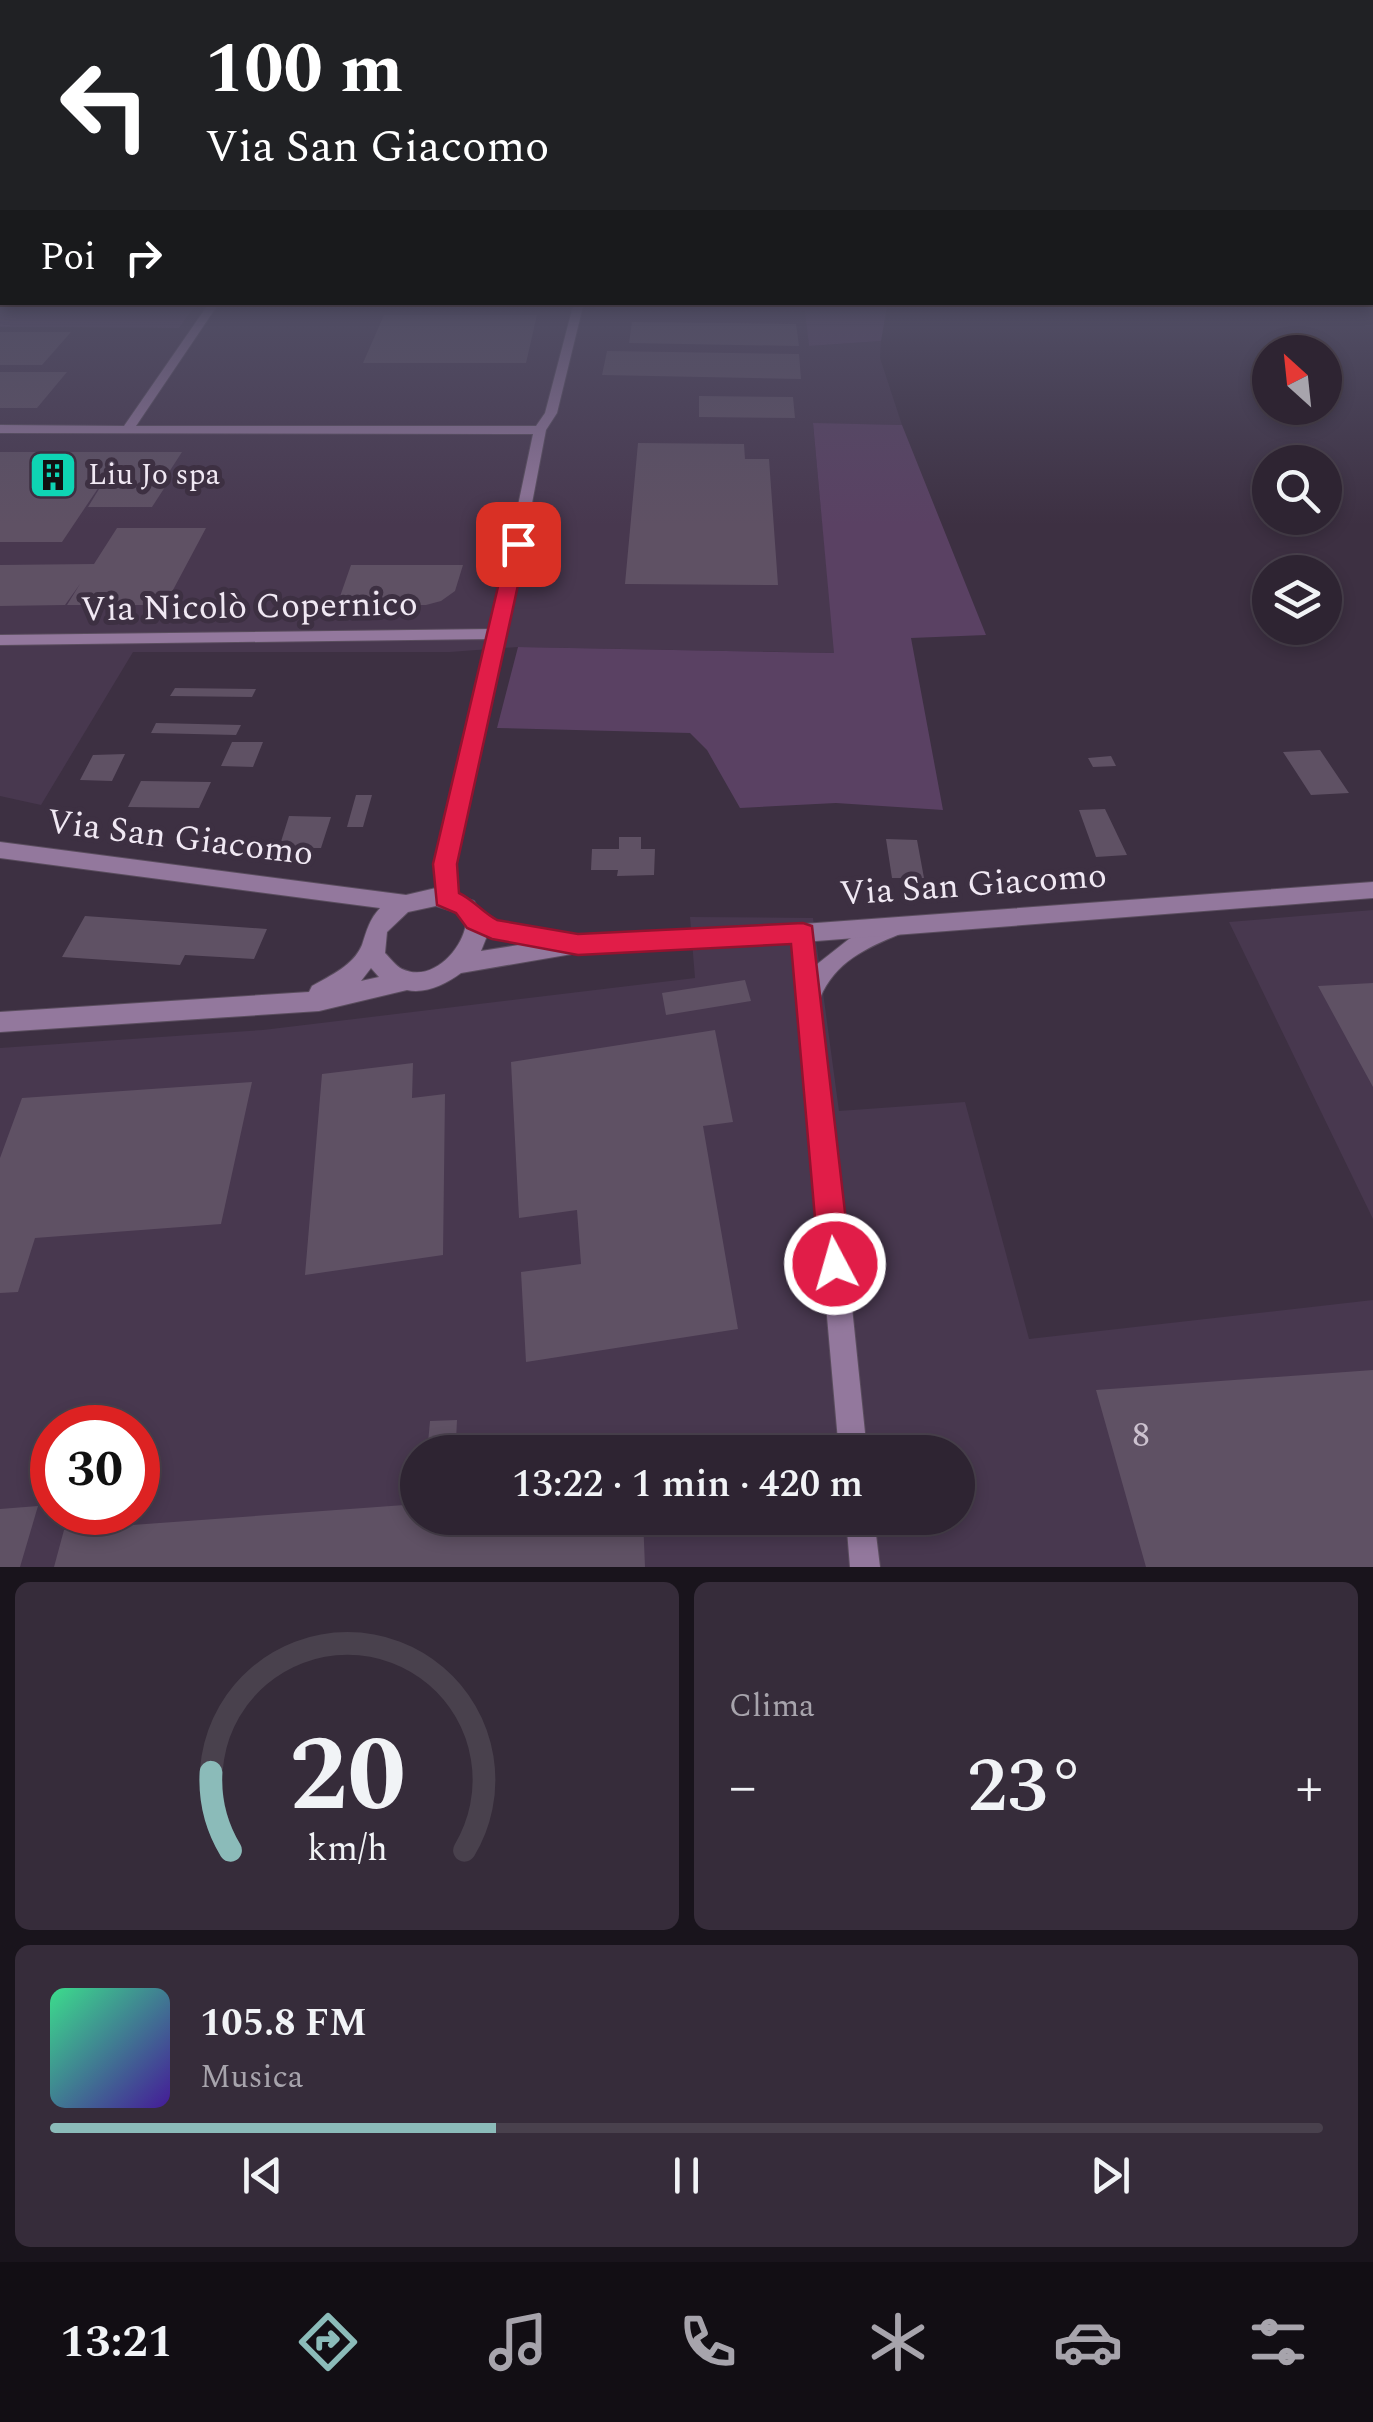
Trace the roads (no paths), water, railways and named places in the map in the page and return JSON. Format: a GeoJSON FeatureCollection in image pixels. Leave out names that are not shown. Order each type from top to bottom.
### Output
{"type":"FeatureCollection","features":[{"type":"Feature","properties":{"kind":"street"},"geometry":{"type":"LineString","coordinates":[[128,429],[162,379]]}},
{"type":"Feature","properties":{"kind":"street"},"geometry":{"type":"LineString","coordinates":[[446,898],[445,864],[499,634],[540,430],[550,413],[559,379]]}},
{"type":"Feature","properties":{"kind":"street"},"geometry":{"type":"LineString","coordinates":[[0,429],[540,430]]}},
{"type":"Feature","properties":{"kind":"street","name":"Via Nicolò Copernico"},"geometry":{"type":"LineString","coordinates":[[0,640],[499,634]]}},
{"type":"Feature","properties":{"kind":"street","name":"Via San Giacomo"},"geometry":{"type":"LineString","coordinates":[[0,850],[410,901]]}},
{"type":"Feature","properties":{"kind":"street"},"geometry":{"type":"LineString","coordinates":[[289,1003],[324,992],[355,973],[388,914],[428,892],[445,864]]}},
{"type":"Feature","properties":{"kind":"street","name":"Via San Giacomo"},"geometry":{"type":"LineString","coordinates":[[462,964],[578,944],[803,934],[1373,890]]}},
{"type":"Feature","properties":{"kind":"street","name":"Via San Giacomo"},"geometry":{"type":"LineString","coordinates":[[351,896],[372,918],[374,939]]}},
{"type":"Feature","properties":{"kind":"street"},"geometry":{"type":"LineString","coordinates":[[0,1022],[319,1001],[407,980],[429,979],[462,964],[476,942],[476,921],[465,906],[446,898],[410,901]]}},
{"type":"Feature","properties":{"kind":"street","name":"Via San Giacomo"},"geometry":{"type":"LineString","coordinates":[[476,921],[492,929],[578,944]]}},
{"type":"Feature","properties":{"kind":"street"},"geometry":{"type":"LineString","coordinates":[[810,999],[814,984],[831,963],[860,942],[896,926]]}},
{"type":"Feature","properties":{"kind":"street"},"geometry":{"type":"LineString","coordinates":[[803,934],[852,1435]]}},
{"type":"Feature","properties":{"kind":"street"},"geometry":{"type":"LineString","coordinates":[[374,939],[383,969],[407,980]]}},
{"type":"Feature","properties":{"kind":"street"},"geometry":{"type":"LineString","coordinates":[[861,1535],[864,1567]]}},
{"type":"Feature","properties":{"kind":"place","name":"Liu Jo spa"},"geometry":{"type":"Point","coordinates":[53,475]}}]}
